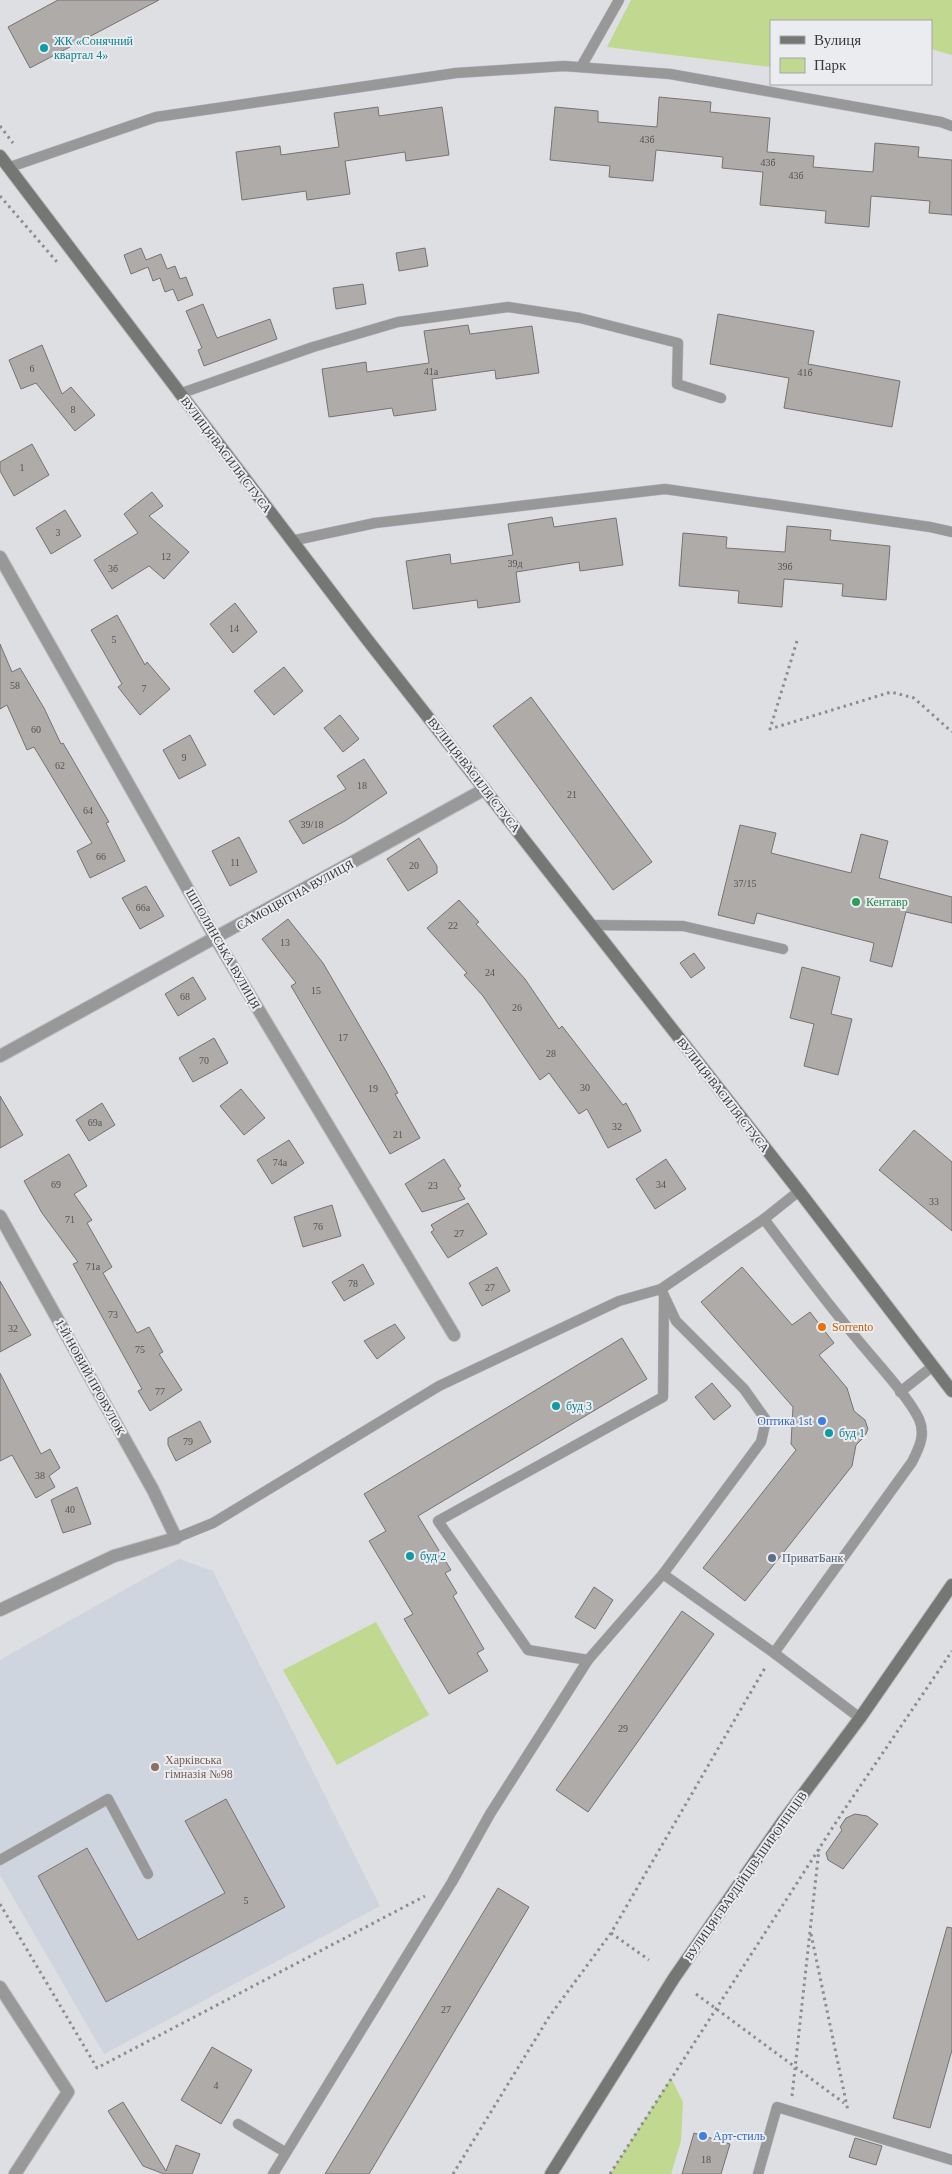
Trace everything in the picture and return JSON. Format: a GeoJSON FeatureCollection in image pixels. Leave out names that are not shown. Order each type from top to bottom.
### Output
{"type":"FeatureCollection","features":[{"type":"Feature","properties":{"kind":"street","name":"ВУЛИЦЯ ВАСИЛЯ СТУСА"},"geometry":{"type":"LineString","coordinates":[[0,156],[179,394],[952,1391]]}},
{"type":"Feature","properties":{"kind":"street","name":"ШПОЛЯНСЬКА ВУЛИЦЯ"},"geometry":{"type":"LineString","coordinates":[[0,557],[216,939],[454,1335]]}},
{"type":"Feature","properties":{"kind":"street","name":"САМОЦВІТНА ВУЛИЦЯ"},"geometry":{"type":"LineString","coordinates":[[0,1056],[485,790]]}},
{"type":"Feature","properties":{"kind":"street","name":"1-Й НОВИЙ ПРОВУЛОК"},"geometry":{"type":"LineString","coordinates":[[0,1216],[153,1490],[176,1538]]}},
{"type":"Feature","properties":{"kind":"street"},"geometry":{"type":"LineString","coordinates":[[0,1610],[114,1556],[176,1538]]}},
{"type":"Feature","properties":{"kind":"street","name":"ВУЛИЦЯ ГВАРДІЙЦІВ-ШИРОНІНЦІВ"},"geometry":{"type":"LineString","coordinates":[[551,2174],[674,1978],[782,1820],[860,1718],[952,1586]]}},
{"type":"Feature","properties":{"kind":"street"},"geometry":{"type":"LineString","coordinates":[[0,1987],[68,2092],[15,2174]]}},
{"type":"Feature","properties":{"kind":"lane"},"geometry":{"type":"LineString","coordinates":[[581,67],[620,0]]}},
{"type":"Feature","properties":{"kind":"lane"},"geometry":{"type":"LineString","coordinates":[[10,168],[156,117],[456,73],[564,66],[670,74],[952,126]]}},
{"type":"Feature","properties":{"kind":"lane"},"geometry":{"type":"LineString","coordinates":[[179,394],[312,347],[398,322],[508,307],[580,318],[678,343],[677,384],[721,398]]}},
{"type":"Feature","properties":{"kind":"lane"},"geometry":{"type":"LineString","coordinates":[[292,540],[375,523],[665,489],[930,527],[952,532]]}},
{"type":"Feature","properties":{"kind":"lane"},"geometry":{"type":"LineString","coordinates":[[590,925],[683,926],[783,949]]}},
{"type":"Feature","properties":{"kind":"lane"},"geometry":{"type":"LineString","coordinates":[[176,1538],[213,1523],[439,1386],[619,1301],[662,1293],[764,1219],[798,1191]]}},
{"type":"Feature","properties":{"kind":"lane"},"geometry":{"type":"LineString","coordinates":[[764,1219],[832,1308],[900,1392],[919,1419],[922,1432],[921,1444],[912,1462],[774,1653]]}},
{"type":"Feature","properties":{"kind":"lane"},"geometry":{"type":"LineString","coordinates":[[273,2174],[452,1882],[490,1814],[588,1660],[663,1574],[761,1442],[766,1420],[744,1389],[676,1321],[662,1293]]}},
{"type":"Feature","properties":{"kind":"lane"},"geometry":{"type":"LineString","coordinates":[[588,1660],[528,1650],[438,1521],[663,1397],[662,1293]]}},
{"type":"Feature","properties":{"kind":"lane"},"geometry":{"type":"LineString","coordinates":[[900,1392],[933,1366]]}},
{"type":"Feature","properties":{"kind":"lane"},"geometry":{"type":"LineString","coordinates":[[663,1574],[774,1653],[860,1718]]}},
{"type":"Feature","properties":{"kind":"lane"},"geometry":{"type":"LineString","coordinates":[[0,1860],[108,1799],[148,1874]]}},
{"type":"Feature","properties":{"kind":"lane"},"geometry":{"type":"LineString","coordinates":[[758,2174],[778,2107],[952,2160]]}},
{"type":"Feature","properties":{"kind":"lane"},"geometry":{"type":"LineString","coordinates":[[238,2124],[285,2152]]}},
{"type":"Feature","properties":{"kind":"path"},"geometry":{"type":"LineString","coordinates":[[797,641],[770,729],[892,692],[914,698],[952,732]]}},
{"type":"Feature","properties":{"kind":"path"},"geometry":{"type":"LineString","coordinates":[[610,2174],[819,1848],[952,1651]]}},
{"type":"Feature","properties":{"kind":"path"},"geometry":{"type":"LineString","coordinates":[[453,2174],[549,2017],[611,1933],[774,1653]]}},
{"type":"Feature","properties":{"kind":"path"},"geometry":{"type":"LineString","coordinates":[[790,2111],[819,1848]]}},
{"type":"Feature","properties":{"kind":"path"},"geometry":{"type":"LineString","coordinates":[[0,1904],[96,2068],[426,1896]]}},
{"type":"Feature","properties":{"kind":"path"},"geometry":{"type":"LineString","coordinates":[[810,1931],[845,2104],[856,2131]]}},
{"type":"Feature","properties":{"kind":"path"},"geometry":{"type":"LineString","coordinates":[[611,1933],[649,1960]]}},
{"type":"Feature","properties":{"kind":"path"},"geometry":{"type":"LineString","coordinates":[[696,1994],[845,2104]]}},
{"type":"Feature","properties":{"kind":"shaded area","name":"Харківська гімназія №98"},"geometry":{"type":"Polygon","coordinates":[[[179,1559],[213,1571],[380,1906],[104,2054],[0,1875],[0,1660],[179,1559]]]}},
{"type":"Feature","properties":{"kind":"green space"},"geometry":{"type":"Polygon","coordinates":[[[631,0],[952,0],[952,55],[932,49],[932,20],[770,20],[770,67],[607,47],[631,0]]]}},
{"type":"Feature","properties":{"kind":"green space"},"geometry":{"type":"Polygon","coordinates":[[[376,1622],[429,1715],[337,1765],[283,1670],[376,1622]]]}},
{"type":"Feature","properties":{"kind":"green space"},"geometry":{"type":"Polygon","coordinates":[[[671,2078],[683,2102],[681,2141],[671,2174],[610,2174],[671,2078]]]}},
{"type":"Feature","properties":{"kind":"building","name":"ЖК «Сонячний квартал 4»"},"geometry":{"type":"Polygon","coordinates":[[[58,0],[159,0],[30,68],[8,27],[58,0]]]}},
{"type":"Feature","properties":{"kind":"building"},"geometry":{"type":"Polygon","coordinates":[[[659,97],[711,102],[710,112],[770,118],[767,152],[814,156],[813,167],[873,172],[875,143],[919,147],[918,157],[952,160],[952,215],[929,213],[930,201],[871,196],[869,227],[825,223],[826,211],[760,205],[763,172],[722,168],[723,157],[656,150],[653,181],[609,177],[610,166],[550,160],[555,107],[598,111],[598,122],[657,127],[659,97]]]}},
{"type":"Feature","properties":{"kind":"building"},"geometry":{"type":"Polygon","coordinates":[[[378,107],[379,116],[442,107],[449,155],[406,161],[405,152],[345,161],[350,194],[307,200],[306,191],[242,200],[236,152],[280,146],[281,155],[339,147],[334,113],[378,107]]]}},
{"type":"Feature","properties":{"kind":"building"},"geometry":{"type":"Polygon","coordinates":[[[141,248],[146,260],[161,254],[167,269],[175,266],[180,279],[186,277],[193,295],[178,301],[173,289],[165,292],[160,278],[153,281],[148,267],[131,274],[124,255],[141,248]]]}},
{"type":"Feature","properties":{"kind":"building"},"geometry":{"type":"Polygon","coordinates":[[[425,248],[428,266],[399,271],[396,253],[425,248]]]}},
{"type":"Feature","properties":{"kind":"building"},"geometry":{"type":"Polygon","coordinates":[[[363,284],[366,304],[336,309],[333,288],[363,284]]]}},
{"type":"Feature","properties":{"kind":"building"},"geometry":{"type":"Polygon","coordinates":[[[203,304],[217,338],[270,319],[277,339],[204,366],[198,350],[202,348],[186,311],[203,304]]]}},
{"type":"Feature","properties":{"kind":"building"},"geometry":{"type":"Polygon","coordinates":[[[718,314],[814,331],[808,364],[900,381],[892,427],[784,408],[789,378],[710,364],[718,314]]]}},
{"type":"Feature","properties":{"kind":"building"},"geometry":{"type":"Polygon","coordinates":[[[468,325],[470,334],[532,326],[539,373],[496,379],[495,370],[432,379],[436,410],[394,416],[392,408],[329,417],[322,369],[366,362],[367,372],[429,363],[424,331],[468,325]]]}},
{"type":"Feature","properties":{"kind":"building"},"geometry":{"type":"Polygon","coordinates":[[[42,345],[62,394],[71,387],[95,415],[75,431],[36,383],[21,389],[9,360],[42,345]]]}},
{"type":"Feature","properties":{"kind":"building"},"geometry":{"type":"Polygon","coordinates":[[[32,444],[49,475],[14,496],[0,471],[0,462],[32,444]]]}},
{"type":"Feature","properties":{"kind":"building"},"geometry":{"type":"Polygon","coordinates":[[[152,492],[163,506],[149,516],[189,552],[164,579],[149,566],[112,589],[94,560],[138,533],[124,514],[152,492]]]}},
{"type":"Feature","properties":{"kind":"building"},"geometry":{"type":"Polygon","coordinates":[[[65,510],[81,536],[51,554],[36,528],[65,510]]]}},
{"type":"Feature","properties":{"kind":"building"},"geometry":{"type":"Polygon","coordinates":[[[552,517],[554,527],[616,518],[623,565],[580,571],[579,562],[516,572],[520,602],[478,608],[477,600],[413,609],[406,561],[450,554],[451,564],[513,555],[508,524],[552,517]]]}},
{"type":"Feature","properties":{"kind":"building"},"geometry":{"type":"Polygon","coordinates":[[[787,526],[831,530],[830,540],[890,546],[886,600],[842,596],[843,584],[784,579],[782,607],[738,603],[739,591],[679,586],[683,533],[727,537],[726,548],[785,552],[787,526]]]}},
{"type":"Feature","properties":{"kind":"building"},"geometry":{"type":"Polygon","coordinates":[[[235,603],[257,632],[233,653],[210,624],[235,603]]]}},
{"type":"Feature","properties":{"kind":"building"},"geometry":{"type":"Polygon","coordinates":[[[117,615],[145,665],[147,662],[170,689],[140,715],[118,687],[122,684],[91,630],[117,615]]]}},
{"type":"Feature","properties":{"kind":"building"},"geometry":{"type":"Polygon","coordinates":[[[0,644],[12,672],[20,668],[44,708],[61,744],[63,743],[109,822],[106,823],[125,861],[90,878],[77,851],[92,843],[34,747],[27,750],[7,705],[0,709],[0,644]]]}},
{"type":"Feature","properties":{"kind":"building"},"geometry":{"type":"Polygon","coordinates":[[[284,667],[303,691],[274,715],[254,691],[284,667]]]}},
{"type":"Feature","properties":{"kind":"building"},"geometry":{"type":"Polygon","coordinates":[[[531,697],[652,862],[613,890],[493,726],[531,697]]]}},
{"type":"Feature","properties":{"kind":"building"},"geometry":{"type":"Polygon","coordinates":[[[340,715],[359,739],[343,752],[324,728],[340,715]]]}},
{"type":"Feature","properties":{"kind":"building"},"geometry":{"type":"Polygon","coordinates":[[[190,735],[206,765],[179,779],[163,750],[190,735]]]}},
{"type":"Feature","properties":{"kind":"building"},"geometry":{"type":"Polygon","coordinates":[[[364,759],[387,793],[345,821],[303,844],[289,821],[346,789],[337,776],[364,759]]]}},
{"type":"Feature","properties":{"kind":"building","name":"Кентавр"},"geometry":{"type":"Polygon","coordinates":[[[740,825],[776,833],[771,853],[851,873],[861,834],[888,841],[879,878],[952,897],[952,923],[906,912],[892,967],[870,961],[874,943],[757,913],[754,924],[718,915],[740,825]]]}},
{"type":"Feature","properties":{"kind":"building"},"geometry":{"type":"Polygon","coordinates":[[[239,837],[257,872],[230,886],[212,851],[239,837]]]}},
{"type":"Feature","properties":{"kind":"building"},"geometry":{"type":"Polygon","coordinates":[[[419,838],[437,866],[437,873],[408,891],[387,859],[419,838]]]}},
{"type":"Feature","properties":{"kind":"building"},"geometry":{"type":"Polygon","coordinates":[[[146,886],[164,916],[140,929],[122,898],[146,886]]]}},
{"type":"Feature","properties":{"kind":"building"},"geometry":{"type":"Polygon","coordinates":[[[459,900],[479,922],[476,924],[525,979],[559,1029],[562,1026],[623,1105],[626,1103],[641,1131],[608,1148],[587,1109],[579,1114],[549,1073],[540,1080],[483,996],[464,975],[467,973],[427,928],[459,900]]]}},
{"type":"Feature","properties":{"kind":"building"},"geometry":{"type":"Polygon","coordinates":[[[288,919],[323,963],[386,1071],[398,1093],[395,1094],[420,1138],[390,1154],[291,986],[296,983],[262,939],[288,919]]]}},
{"type":"Feature","properties":{"kind":"building"},"geometry":{"type":"Polygon","coordinates":[[[694,953],[705,968],[691,978],[680,963],[694,953]]]}},
{"type":"Feature","properties":{"kind":"building"},"geometry":{"type":"Polygon","coordinates":[[[802,967],[840,977],[831,1014],[852,1019],[838,1075],[804,1066],[814,1024],[790,1018],[802,967]]]}},
{"type":"Feature","properties":{"kind":"building"},"geometry":{"type":"Polygon","coordinates":[[[193,977],[206,999],[178,1016],[165,994],[193,977]]]}},
{"type":"Feature","properties":{"kind":"building"},"geometry":{"type":"Polygon","coordinates":[[[214,1038],[228,1063],[193,1082],[179,1058],[214,1038]]]}},
{"type":"Feature","properties":{"kind":"building"},"geometry":{"type":"Polygon","coordinates":[[[241,1089],[265,1118],[244,1135],[220,1106],[241,1089]]]}},
{"type":"Feature","properties":{"kind":"building"},"geometry":{"type":"Polygon","coordinates":[[[0,1096],[23,1135],[0,1148],[0,1096]]]}},
{"type":"Feature","properties":{"kind":"building"},"geometry":{"type":"Polygon","coordinates":[[[102,1103],[115,1125],[89,1141],[76,1120],[102,1103]]]}},
{"type":"Feature","properties":{"kind":"building"},"geometry":{"type":"Polygon","coordinates":[[[914,1130],[952,1162],[952,1231],[879,1170],[914,1130]]]}},
{"type":"Feature","properties":{"kind":"building"},"geometry":{"type":"Polygon","coordinates":[[[289,1140],[304,1163],[272,1184],[257,1160],[289,1140]]]}},
{"type":"Feature","properties":{"kind":"building"},"geometry":{"type":"Polygon","coordinates":[[[69,1154],[87,1186],[74,1194],[92,1220],[87,1223],[112,1267],[103,1273],[137,1333],[149,1327],[163,1352],[159,1354],[182,1390],[150,1411],[138,1391],[142,1389],[73,1264],[78,1262],[42,1213],[24,1181],[69,1154]]]}},
{"type":"Feature","properties":{"kind":"building"},"geometry":{"type":"Polygon","coordinates":[[[444,1159],[461,1186],[458,1188],[465,1199],[422,1212],[405,1184],[444,1159]]]}},
{"type":"Feature","properties":{"kind":"building"},"geometry":{"type":"Polygon","coordinates":[[[666,1159],[686,1189],[655,1209],[636,1179],[666,1159]]]}},
{"type":"Feature","properties":{"kind":"building"},"geometry":{"type":"Polygon","coordinates":[[[468,1203],[487,1234],[448,1258],[431,1232],[434,1230],[431,1225],[468,1203]]]}},
{"type":"Feature","properties":{"kind":"building"},"geometry":{"type":"Polygon","coordinates":[[[332,1205],[341,1236],[303,1247],[294,1217],[332,1205]]]}},
{"type":"Feature","properties":{"kind":"building"},"geometry":{"type":"Polygon","coordinates":[[[363,1264],[374,1284],[344,1301],[332,1282],[363,1264]]]}},
{"type":"Feature","properties":{"kind":"building"},"geometry":{"type":"Polygon","coordinates":[[[497,1267],[510,1291],[482,1306],[469,1283],[497,1267]]]}},
{"type":"Feature","properties":{"kind":"building","name":"буд 1"},"geometry":{"type":"Polygon","coordinates":[[[742,1267],[792,1325],[810,1312],[834,1343],[819,1355],[847,1388],[854,1411],[865,1420],[868,1429],[865,1436],[856,1445],[852,1466],[745,1601],[703,1568],[796,1450],[791,1444],[793,1407],[701,1302],[742,1267]]]}},
{"type":"Feature","properties":{"kind":"building"},"geometry":{"type":"Polygon","coordinates":[[[0,1281],[31,1335],[0,1352],[0,1281]]]}},
{"type":"Feature","properties":{"kind":"building"},"geometry":{"type":"Polygon","coordinates":[[[395,1324],[405,1338],[377,1359],[364,1341],[395,1324]]]}},
{"type":"Feature","properties":{"kind":"building","name":"буд 2"},"geometry":{"type":"Polygon","coordinates":[[[622,1338],[647,1379],[418,1516],[451,1570],[445,1573],[457,1593],[453,1596],[484,1649],[477,1653],[488,1671],[449,1694],[404,1619],[413,1614],[369,1541],[386,1531],[364,1494],[622,1338]]]}},
{"type":"Feature","properties":{"kind":"building"},"geometry":{"type":"Polygon","coordinates":[[[0,1373],[41,1454],[50,1449],[60,1468],[49,1476],[55,1487],[36,1498],[12,1455],[0,1461],[0,1373]]]}},
{"type":"Feature","properties":{"kind":"building"},"geometry":{"type":"Polygon","coordinates":[[[712,1383],[731,1406],[714,1420],[695,1397],[712,1383]]]}},
{"type":"Feature","properties":{"kind":"building"},"geometry":{"type":"Polygon","coordinates":[[[200,1421],[211,1442],[176,1461],[168,1445],[168,1438],[200,1421]]]}},
{"type":"Feature","properties":{"kind":"building"},"geometry":{"type":"Polygon","coordinates":[[[77,1487],[91,1524],[63,1533],[51,1500],[77,1487]]]}},
{"type":"Feature","properties":{"kind":"building"},"geometry":{"type":"Polygon","coordinates":[[[594,1587],[613,1600],[595,1629],[575,1617],[594,1587]]]}},
{"type":"Feature","properties":{"kind":"building"},"geometry":{"type":"Polygon","coordinates":[[[682,1611],[714,1634],[588,1812],[556,1790],[682,1611]]]}},
{"type":"Feature","properties":{"kind":"building"},"geometry":{"type":"Polygon","coordinates":[[[226,1799],[285,1907],[106,2002],[38,1876],[87,1848],[138,1940],[225,1893],[185,1821],[226,1799]]]}},
{"type":"Feature","properties":{"kind":"building"},"geometry":{"type":"Polygon","coordinates":[[[855,1814],[867,1816],[878,1824],[843,1869],[828,1860],[826,1853],[842,1830],[840,1827],[846,1818],[855,1814]]]}},
{"type":"Feature","properties":{"kind":"building"},"geometry":{"type":"Polygon","coordinates":[[[498,1888],[529,1907],[369,2174],[325,2174],[498,1888]]]}},
{"type":"Feature","properties":{"kind":"building"},"geometry":{"type":"Polygon","coordinates":[[[947,1927],[952,1928],[952,2050],[930,2128],[893,2118],[947,1927]]]}},
{"type":"Feature","properties":{"kind":"building"},"geometry":{"type":"Polygon","coordinates":[[[212,2047],[252,2070],[221,2124],[181,2100],[212,2047]]]}},
{"type":"Feature","properties":{"kind":"building"},"geometry":{"type":"Polygon","coordinates":[[[123,2102],[166,2171],[176,2145],[200,2154],[192,2174],[164,2174],[143,2166],[108,2111],[123,2102]]]}},
{"type":"Feature","properties":{"kind":"building"},"geometry":{"type":"Polygon","coordinates":[[[694,2133],[730,2144],[721,2174],[682,2174],[694,2133]]]}},
{"type":"Feature","properties":{"kind":"building"},"geometry":{"type":"Polygon","coordinates":[[[855,2138],[882,2146],[876,2165],[849,2157],[855,2138]]]}},
{"type":"Feature","properties":{"kind":"place","name":"ЖК «Сонячний квартал 4»"},"geometry":{"type":"Point","coordinates":[44,48]}},
{"type":"Feature","properties":{"kind":"place","name":"Кентавр"},"geometry":{"type":"Point","coordinates":[856,902]}},
{"type":"Feature","properties":{"kind":"place","name":"Sorrento"},"geometry":{"type":"Point","coordinates":[822,1327]}},
{"type":"Feature","properties":{"kind":"place","name":"буд 3"},"geometry":{"type":"Point","coordinates":[556,1406]}},
{"type":"Feature","properties":{"kind":"place","name":"Оптика 1st"},"geometry":{"type":"Point","coordinates":[822,1421]}},
{"type":"Feature","properties":{"kind":"place","name":"буд 1"},"geometry":{"type":"Point","coordinates":[829,1433]}},
{"type":"Feature","properties":{"kind":"place","name":"буд 2"},"geometry":{"type":"Point","coordinates":[410,1556]}},
{"type":"Feature","properties":{"kind":"place","name":"ПриватБанк"},"geometry":{"type":"Point","coordinates":[772,1558]}},
{"type":"Feature","properties":{"kind":"place","name":"Харківська гімназія №98"},"geometry":{"type":"Point","coordinates":[155,1767]}},
{"type":"Feature","properties":{"kind":"place","name":"Арт-стиль"},"geometry":{"type":"Point","coordinates":[703,2136]}}]}
